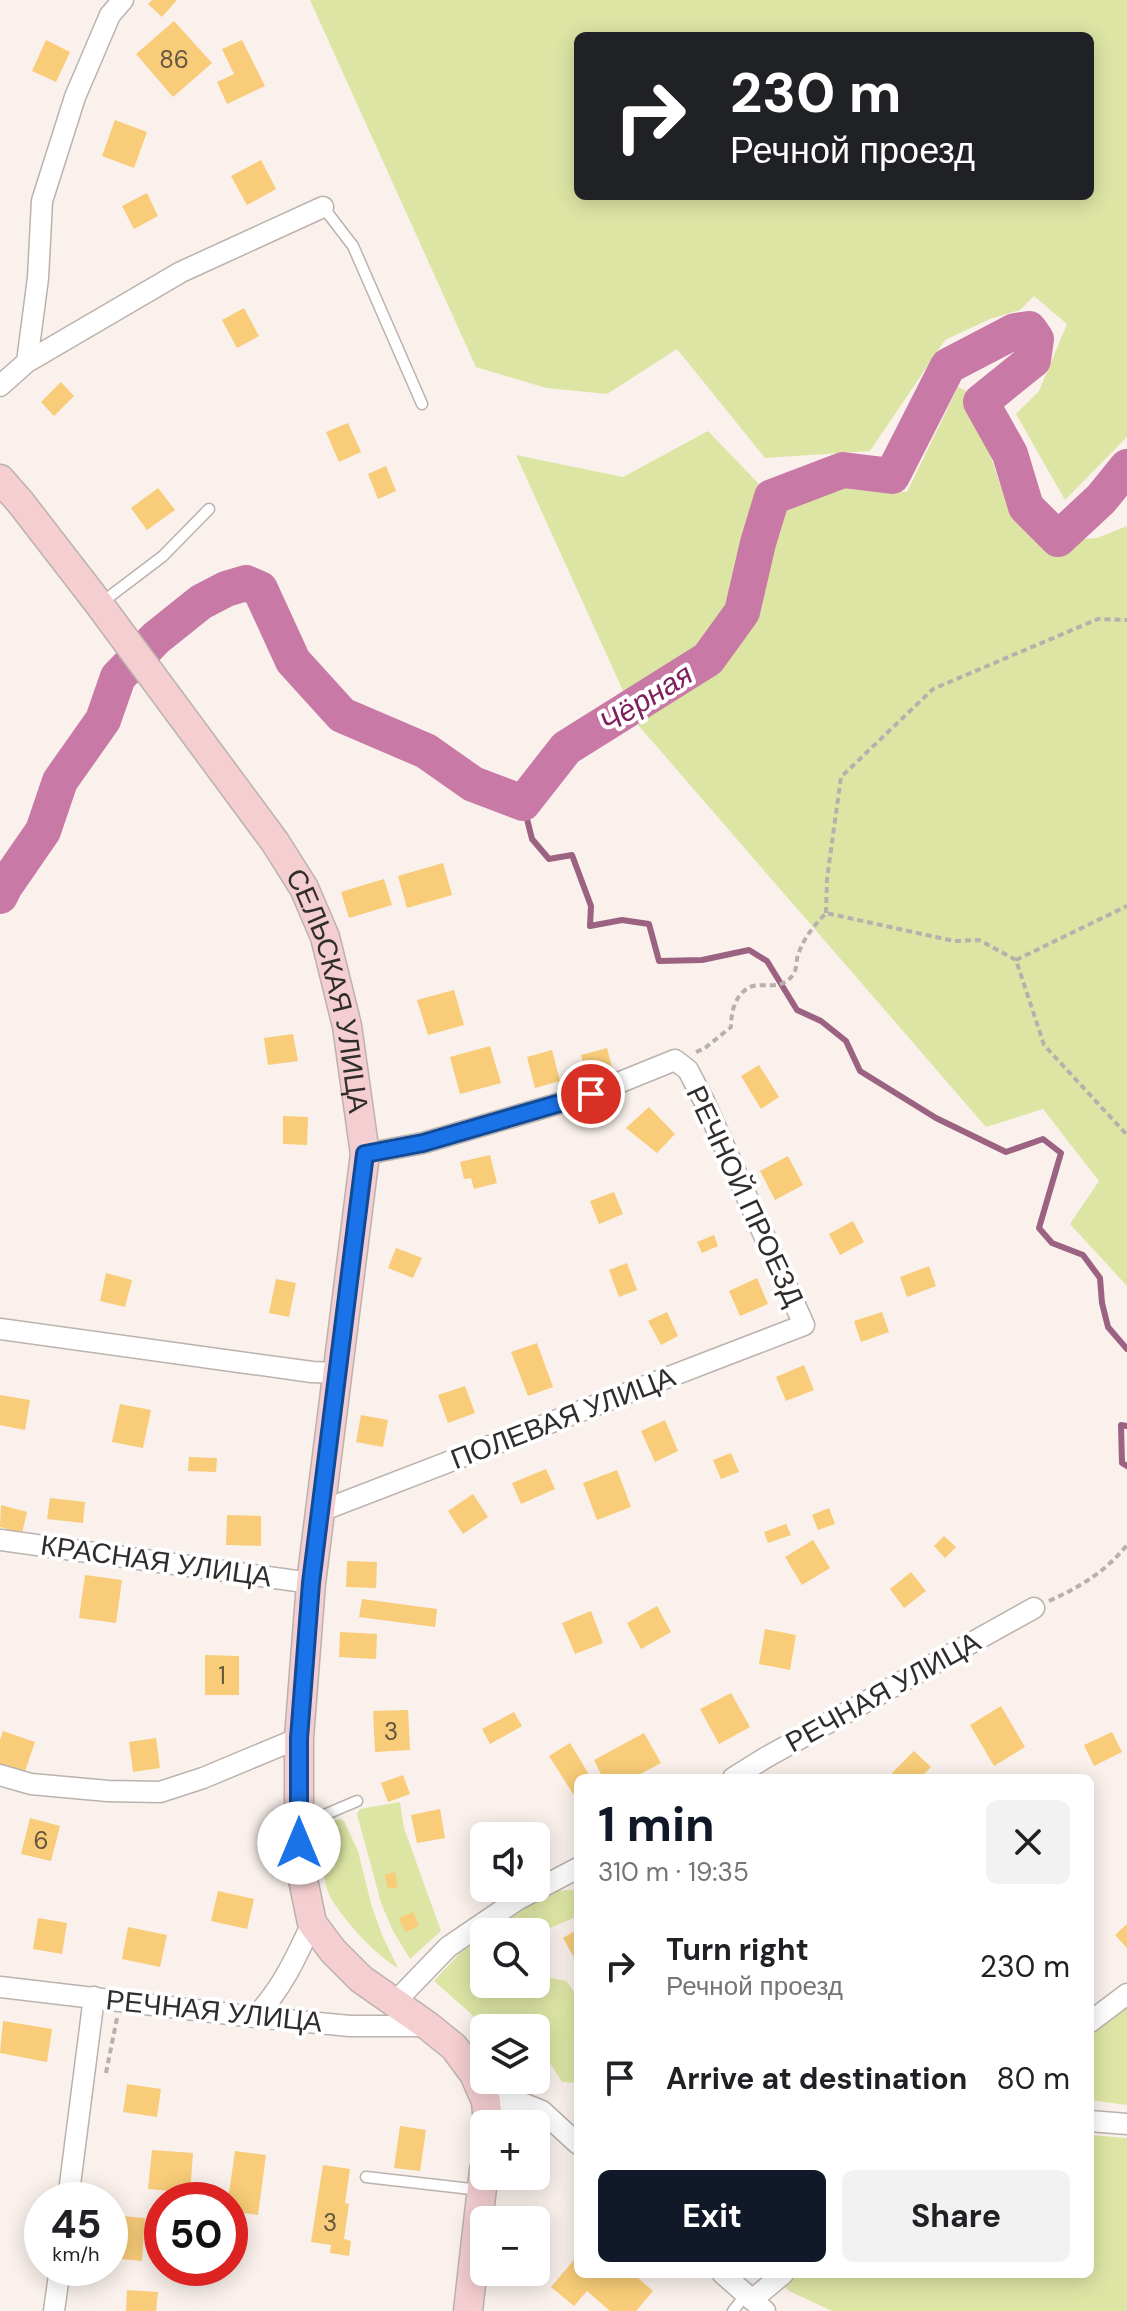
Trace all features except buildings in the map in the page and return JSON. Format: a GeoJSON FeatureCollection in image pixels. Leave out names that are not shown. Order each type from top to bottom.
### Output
{"type":"FeatureCollection","features":[{"type":"Feature","properties":{"kind":"main road","name":"СЕЛЬСКАЯ УЛИЦА"},"geometry":{"type":"LineString","coordinates":[[0,479],[108,615],[275,842],[304,888],[325,937],[347,1026],[365,1154],[311,1583],[299,1738],[299,1860],[312,1923]]}},
{"type":"Feature","properties":{"kind":"main road"},"geometry":{"type":"LineString","coordinates":[[312,1923],[333,1951],[361,1979],[454,2047],[474,2074],[486,2110]]}},
{"type":"Feature","properties":{"kind":"main road"},"geometry":{"type":"LineString","coordinates":[[468,2311],[482,2190]]}},
{"type":"Feature","properties":{"kind":"street"},"geometry":{"type":"LineString","coordinates":[[27,362],[38,278],[42,201],[75,97],[110,15],[123,0]]}},
{"type":"Feature","properties":{"kind":"street"},"geometry":{"type":"LineString","coordinates":[[0,386],[27,362],[181,272],[323,207]]}},
{"type":"Feature","properties":{"kind":"street","name":"РЕЧНОЙ ПРОЕЗД"},"geometry":{"type":"LineString","coordinates":[[365,1154],[423,1143],[591,1094],[675,1060],[688,1070],[704,1101],[804,1325]]}},
{"type":"Feature","properties":{"kind":"street","name":"ПОЛЕВАЯ УЛИЦА"},"geometry":{"type":"LineString","coordinates":[[321,1511],[804,1325]]}},
{"type":"Feature","properties":{"kind":"street"},"geometry":{"type":"LineString","coordinates":[[0,1329],[338,1373]]}},
{"type":"Feature","properties":{"kind":"street","name":"КРАСНАЯ УЛИЦА"},"geometry":{"type":"LineString","coordinates":[[0,1540],[311,1583]]}},
{"type":"Feature","properties":{"kind":"street","name":"РЕЧНАЯ УЛИЦА"},"geometry":{"type":"LineString","coordinates":[[739,1774],[1034,1608]]}},
{"type":"Feature","properties":{"kind":"street"},"geometry":{"type":"LineString","coordinates":[[0,1775],[31,1784],[160,1792],[203,1778],[299,1738]]}},
{"type":"Feature","properties":{"kind":"street"},"geometry":{"type":"LineString","coordinates":[[395,2002],[448,1947],[517,1900],[574,1870]]}},
{"type":"Feature","properties":{"kind":"street"},"geometry":{"type":"LineString","coordinates":[[255,2017],[287,1977],[312,1923]]}},
{"type":"Feature","properties":{"kind":"street","name":"РЕЧНАЯ УЛИЦА"},"geometry":{"type":"LineString","coordinates":[[0,1987],[350,2026],[428,2026]]}},
{"type":"Feature","properties":{"kind":"street"},"geometry":{"type":"LineString","coordinates":[[1094,2019],[1127,1994]]}},
{"type":"Feature","properties":{"kind":"street"},"geometry":{"type":"LineString","coordinates":[[70,2182],[94,1997]]}},
{"type":"Feature","properties":{"kind":"street"},"geometry":{"type":"LineString","coordinates":[[492,2110],[517,2101],[540,2110]]}},
{"type":"Feature","properties":{"kind":"street"},"geometry":{"type":"LineString","coordinates":[[550,2118],[574,2140]]}},
{"type":"Feature","properties":{"kind":"street"},"geometry":{"type":"LineString","coordinates":[[1094,2121],[1127,2124]]}},
{"type":"Feature","properties":{"kind":"street"},"geometry":{"type":"LineString","coordinates":[[726,2278],[749,2304],[778,2278]]}},
{"type":"Feature","properties":{"kind":"street"},"geometry":{"type":"LineString","coordinates":[[54,2311],[57,2286]]}},
{"type":"Feature","properties":{"kind":"lane"},"geometry":{"type":"LineString","coordinates":[[323,207],[353,246],[422,404]]}},
{"type":"Feature","properties":{"kind":"lane"},"geometry":{"type":"LineString","coordinates":[[108,615],[209,509]]}},
{"type":"Feature","properties":{"kind":"lane"},"geometry":{"type":"LineString","coordinates":[[298,1826],[357,1801]]}},
{"type":"Feature","properties":{"kind":"lane"},"geometry":{"type":"LineString","coordinates":[[366,2177],[470,2180]]}},
{"type":"Feature","properties":{"kind":"path"},"geometry":{"type":"LineString","coordinates":[[705,1048],[731,1027],[731,1013],[737,998],[753,986],[773,987],[794,973],[806,936],[826,913],[827,879],[841,777],[933,689],[1098,619],[1127,620]]}},
{"type":"Feature","properties":{"kind":"path"},"geometry":{"type":"LineString","coordinates":[[1016,960],[1127,906]]}},
{"type":"Feature","properties":{"kind":"path"},"geometry":{"type":"LineString","coordinates":[[826,913],[954,941],[979,940],[1016,960],[1044,1045],[1127,1135]]}},
{"type":"Feature","properties":{"kind":"path"},"geometry":{"type":"LineString","coordinates":[[1034,1608],[1080,1587],[1112,1563],[1127,1545]]}},
{"type":"Feature","properties":{"kind":"green space"},"geometry":{"type":"Polygon","coordinates":[[[310,0],[1127,0],[1127,437],[1065,500],[1016,414],[1039,391],[1067,324],[1034,296],[1020,310],[990,319],[945,340],[870,451],[765,458],[677,349],[607,394],[546,388],[476,367],[310,0]]]}},
{"type":"Feature","properties":{"kind":"green space"},"geometry":{"type":"Polygon","coordinates":[[[958,387],[969,392],[1011,517],[1038,543],[1097,538],[1127,526],[1127,1286],[1070,1224],[1099,1181],[1043,1109],[986,1127],[639,726],[516,455],[623,477],[708,431],[784,510],[845,486],[907,492],[958,387]]]}},
{"type":"Feature","properties":{"kind":"green space"},"geometry":{"type":"Polygon","coordinates":[[[400,1802],[404,1828],[441,1931],[410,1959],[381,1903],[357,1814],[360,1809],[400,1802]]]}},
{"type":"Feature","properties":{"kind":"green space"},"geometry":{"type":"Polygon","coordinates":[[[344,1821],[358,1851],[372,1907],[398,1968],[357,1933],[327,1889],[321,1831],[330,1822],[344,1821]]]}},
{"type":"Feature","properties":{"kind":"green space"},"geometry":{"type":"Polygon","coordinates":[[[574,1889],[574,1918],[550,1928],[550,1918],[511,1918],[534,1902],[550,1902],[550,1892],[574,1889]]]}},
{"type":"Feature","properties":{"kind":"green space"},"geometry":{"type":"Polygon","coordinates":[[[470,1946],[470,1998],[550,1998],[550,1978],[566,1981],[574,1992],[574,2083],[562,2082],[550,2063],[550,2014],[471,2014],[434,1981],[470,1946]]]}},
{"type":"Feature","properties":{"kind":"green space"},"geometry":{"type":"Polygon","coordinates":[[[1127,1996],[1127,2105],[1094,2101],[1094,2020],[1127,1996]]]}},
{"type":"Feature","properties":{"kind":"green space"},"geometry":{"type":"Polygon","coordinates":[[[1094,2135],[1127,2138],[1127,2311],[832,2311],[789,2291],[778,2278],[1094,2278],[1094,2135]]]}},
{"type":"Feature","properties":{"kind":"waterway","name":"Чёрная"},"geometry":{"type":"LineString","coordinates":[[0,896],[43,831],[60,781],[103,720],[118,677],[156,638],[201,602],[226,589],[246,583],[260,589],[293,661],[342,715],[426,751],[473,784],[523,803],[566,748],[708,659],[742,612],[772,497],[843,470],[892,476],[948,366],[1015,331],[1029,329],[1036,339],[1033,360],[981,402],[1010,454],[1026,507],[1058,539],[1101,499],[1127,467]]}},
{"type":"Feature","properties":{"kind":"waterway"},"geometry":{"type":"LineString","coordinates":[[523,803],[532,839],[549,859],[572,855],[591,906],[590,926],[622,920],[649,924],[659,961],[702,960],[749,950],[767,961],[797,1010],[821,1021],[846,1041],[860,1071],[936,1118],[1006,1152],[1043,1139],[1061,1153],[1039,1228],[1052,1243],[1083,1255],[1100,1278],[1108,1327],[1127,1349]]}},
{"type":"Feature","properties":{"kind":"waterway"},"geometry":{"type":"LineString","coordinates":[[1127,1426],[1121,1425],[1122,1463],[1127,1466]]}},
{"type":"Feature","properties":{"kind":"route"},"geometry":{"type":"LineString","coordinates":[[299,1843],[299,1738],[311,1583],[365,1154],[423,1143],[591,1094]]}}]}
